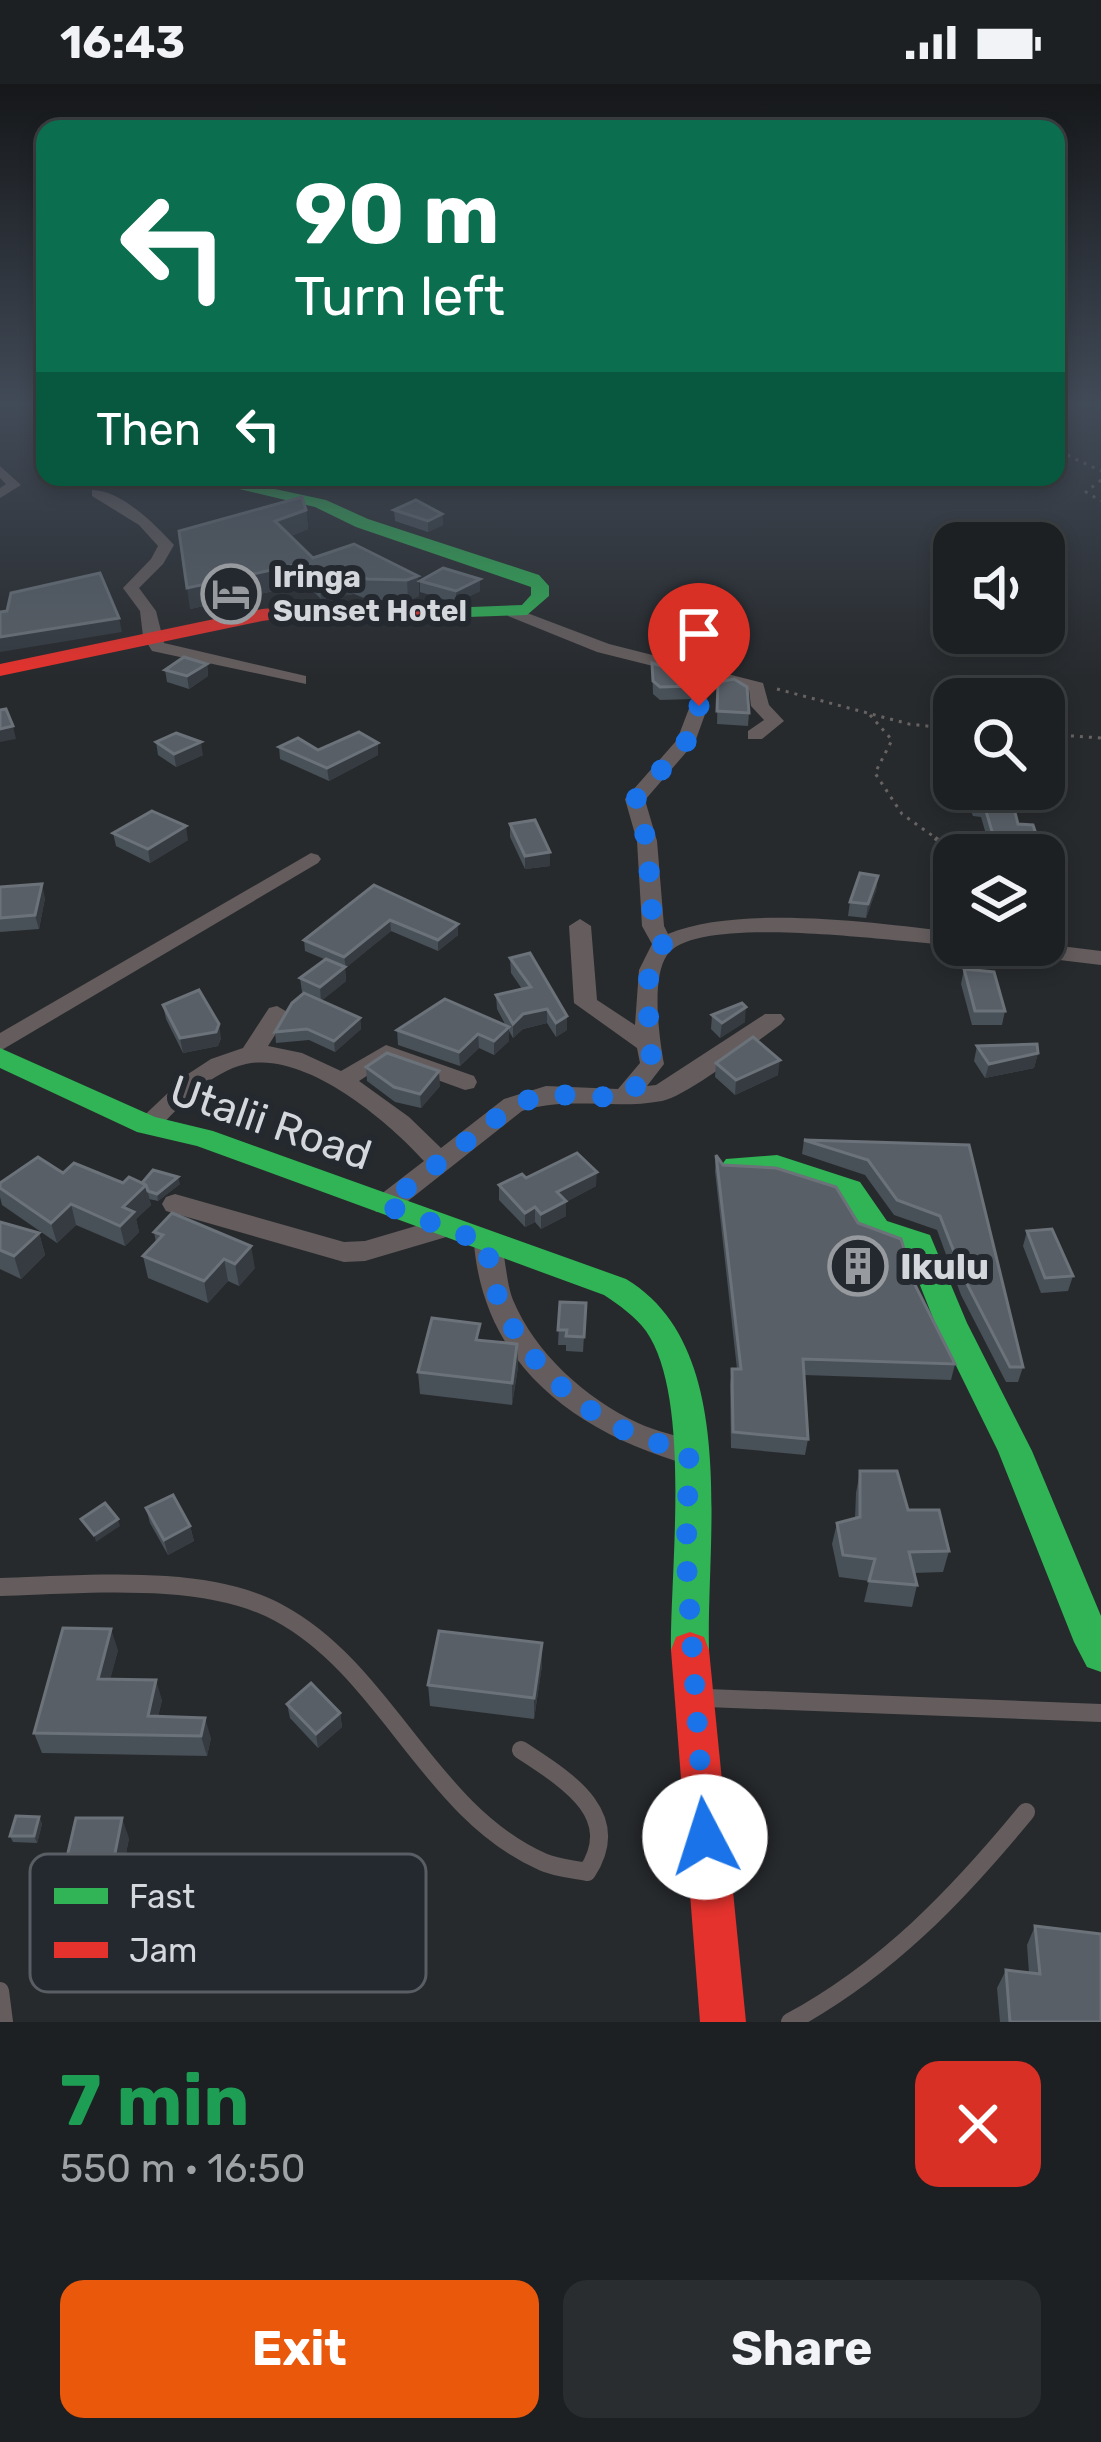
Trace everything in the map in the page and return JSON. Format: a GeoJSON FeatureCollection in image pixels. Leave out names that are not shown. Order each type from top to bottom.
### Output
{"type":"FeatureCollection","features":[{"type":"Feature","properties":{"kind":"street"},"geometry":{"type":"LineString","coordinates":[[103,496],[145,522],[166,545],[158,561],[131,586],[148,611],[151,636],[172,652],[300,680]]}},
{"type":"Feature","properties":{"kind":"street"},"geometry":{"type":"LineString","coordinates":[[0,670],[151,636],[306,610],[514,613],[532,607],[540,596],[540,586],[533,579],[362,523],[320,502],[292,496]]}},
{"type":"Feature","properties":{"kind":"street"},"geometry":{"type":"LineString","coordinates":[[514,613],[603,648],[754,685],[759,688],[760,706],[775,722],[755,735]]}},
{"type":"Feature","properties":{"kind":"street"},"geometry":{"type":"LineString","coordinates":[[663,944],[653,926],[647,842],[635,800],[686,742],[699,706]]}},
{"type":"Feature","properties":{"kind":"street"},"geometry":{"type":"LineString","coordinates":[[0,1043],[311,859]]}},
{"type":"Feature","properties":{"kind":"street"},"geometry":{"type":"LineString","coordinates":[[580,926],[586,1003],[647,1043]]}},
{"type":"Feature","properties":{"kind":"street"},"geometry":{"type":"LineString","coordinates":[[625,1098],[650,1071],[652,963],[663,944],[701,931],[740,928],[844,928],[933,937]]}},
{"type":"Feature","properties":{"kind":"street"},"geometry":{"type":"LineString","coordinates":[[1065,954],[1101,958]]}},
{"type":"Feature","properties":{"kind":"street"},"geometry":{"type":"LineString","coordinates":[[252,1053],[277,1013]]}},
{"type":"Feature","properties":{"kind":"street"},"geometry":{"type":"LineString","coordinates":[[385,1205],[528,1098],[546,1094],[625,1098],[672,1088],[773,1019]]}},
{"type":"Feature","properties":{"kind":"street"},"geometry":{"type":"LineString","coordinates":[[147,1125],[191,1079],[252,1053],[299,1059],[342,1081],[417,1136],[439,1162]]}},
{"type":"Feature","properties":{"kind":"street"},"geometry":{"type":"LineString","coordinates":[[342,1081],[386,1053],[465,1082]]}},
{"type":"Feature","properties":{"kind":"street","name":"Utalii Road"},"geometry":{"type":"LineString","coordinates":[[0,1057],[147,1125],[202,1138],[615,1287],[643,1302],[657,1317],[679,1369],[689,1452],[686,1556],[692,1697],[722,2022]]}},
{"type":"Feature","properties":{"kind":"street"},"geometry":{"type":"LineString","coordinates":[[736,1166],[777,1165],[850,1189],[869,1224],[887,1234],[904,1233],[919,1243],[936,1297],[1015,1451],[1085,1626],[1101,1654]]}},
{"type":"Feature","properties":{"kind":"street"},"geometry":{"type":"LineString","coordinates":[[175,1204],[344,1252],[365,1252],[443,1228]]}},
{"type":"Feature","properties":{"kind":"street"},"geometry":{"type":"LineString","coordinates":[[488,1244],[488,1268],[502,1313],[558,1382],[619,1428],[689,1452]]}},
{"type":"Feature","properties":{"kind":"lane"},"geometry":{"type":"LineString","coordinates":[[0,1587],[154,1588],[247,1599],[279,1612],[349,1666],[425,1764],[482,1821],[563,1872],[587,1871],[602,1849],[601,1829],[587,1805],[553,1770],[521,1750]]}},
{"type":"Feature","properties":{"kind":"lane"},"geometry":{"type":"LineString","coordinates":[[692,1697],[1101,1713]]}},
{"type":"Feature","properties":{"kind":"lane"},"geometry":{"type":"LineString","coordinates":[[790,2022],[836,1997],[905,1947],[973,1878],[1027,1812]]}},
{"type":"Feature","properties":{"kind":"lane"},"geometry":{"type":"LineString","coordinates":[[0,1991],[4,2022]]}},
{"type":"Feature","properties":{"kind":"path"},"geometry":{"type":"LineString","coordinates":[[754,685],[933,726]]}},
{"type":"Feature","properties":{"kind":"path"},"geometry":{"type":"LineString","coordinates":[[870,715],[892,740],[875,773],[902,814],[933,837]]}},
{"type":"Feature","properties":{"kind":"path"},"geometry":{"type":"LineString","coordinates":[[1065,735],[1101,738]]}},
{"type":"Feature","properties":{"kind":"building"},"geometry":{"type":"Polygon","coordinates":[[[302,497],[306,510],[275,521],[313,558],[354,544],[418,576],[367,579],[353,573],[319,578],[304,563],[187,588],[179,531],[302,497]]]}},
{"type":"Feature","properties":{"kind":"building"},"geometry":{"type":"Polygon","coordinates":[[[416,500],[442,514],[428,521],[394,510],[416,500]]]}},
{"type":"Feature","properties":{"kind":"building"},"geometry":{"type":"Polygon","coordinates":[[[443,568],[480,579],[456,591],[420,581],[443,568]]]}},
{"type":"Feature","properties":{"kind":"building"},"geometry":{"type":"Polygon","coordinates":[[[100,573],[119,618],[0,637],[0,612],[7,611],[11,593],[100,573]]]}},
{"type":"Feature","properties":{"kind":"building"},"geometry":{"type":"Polygon","coordinates":[[[184,657],[207,664],[187,676],[165,670],[184,657]]]}},
{"type":"Feature","properties":{"kind":"building"},"geometry":{"type":"Polygon","coordinates":[[[652,663],[709,681],[660,687],[653,681],[652,663]]]}},
{"type":"Feature","properties":{"kind":"building"},"geometry":{"type":"Polygon","coordinates":[[[734,679],[747,687],[749,713],[717,711],[718,682],[734,679]]]}},
{"type":"Feature","properties":{"kind":"building"},"geometry":{"type":"Polygon","coordinates":[[[6,709],[13,726],[0,729],[0,710],[6,709]]]}},
{"type":"Feature","properties":{"kind":"building"},"geometry":{"type":"Polygon","coordinates":[[[359,732],[378,743],[327,768],[279,747],[298,738],[318,750],[359,732]]]}},
{"type":"Feature","properties":{"kind":"building"},"geometry":{"type":"Polygon","coordinates":[[[176,733],[201,742],[174,754],[156,742],[176,733]]]}},
{"type":"Feature","properties":{"kind":"building"},"geometry":{"type":"Polygon","coordinates":[[[986,810],[1014,810],[1018,824],[1033,825],[1036,834],[993,834],[986,810]]]}},
{"type":"Feature","properties":{"kind":"building"},"geometry":{"type":"Polygon","coordinates":[[[152,811],[186,826],[148,849],[113,833],[152,811]]]}},
{"type":"Feature","properties":{"kind":"building"},"geometry":{"type":"Polygon","coordinates":[[[535,820],[550,852],[525,856],[510,824],[535,820]]]}},
{"type":"Feature","properties":{"kind":"building"},"geometry":{"type":"Polygon","coordinates":[[[860,873],[878,876],[868,904],[850,902],[860,873]]]}},
{"type":"Feature","properties":{"kind":"building"},"geometry":{"type":"Polygon","coordinates":[[[42,884],[35,915],[0,918],[0,887],[42,884]]]}},
{"type":"Feature","properties":{"kind":"building"},"geometry":{"type":"Polygon","coordinates":[[[374,885],[458,924],[438,940],[390,920],[344,957],[304,940],[374,885]]]}},
{"type":"Feature","properties":{"kind":"building"},"geometry":{"type":"Polygon","coordinates":[[[530,953],[567,1016],[556,1023],[547,1009],[523,1014],[513,1024],[496,995],[531,987],[510,958],[530,953]]]}},
{"type":"Feature","properties":{"kind":"building"},"geometry":{"type":"Polygon","coordinates":[[[326,959],[345,967],[320,987],[300,978],[326,959]]]}},
{"type":"Feature","properties":{"kind":"building"},"geometry":{"type":"Polygon","coordinates":[[[964,969],[994,972],[1005,1011],[975,1011],[964,969]]]}},
{"type":"Feature","properties":{"kind":"building"},"geometry":{"type":"Polygon","coordinates":[[[199,990],[219,1024],[216,1032],[180,1038],[163,1005],[199,990]]]}},
{"type":"Feature","properties":{"kind":"building"},"geometry":{"type":"Polygon","coordinates":[[[304,993],[360,1018],[334,1041],[307,1029],[275,1032],[292,1003],[304,993]]]}},
{"type":"Feature","properties":{"kind":"building"},"geometry":{"type":"Polygon","coordinates":[[[445,999],[509,1027],[494,1041],[478,1034],[459,1052],[397,1030],[445,999]]]}},
{"type":"Feature","properties":{"kind":"building"},"geometry":{"type":"Polygon","coordinates":[[[742,1003],[746,1007],[722,1023],[712,1015],[742,1003]]]}},
{"type":"Feature","properties":{"kind":"building"},"geometry":{"type":"Polygon","coordinates":[[[753,1037],[780,1060],[736,1080],[716,1063],[753,1037]]]}},
{"type":"Feature","properties":{"kind":"building"},"geometry":{"type":"Polygon","coordinates":[[[1037,1044],[1038,1053],[989,1064],[977,1046],[1037,1044]]]}},
{"type":"Feature","properties":{"kind":"building"},"geometry":{"type":"Polygon","coordinates":[[[387,1053],[439,1071],[420,1094],[394,1087],[366,1067],[387,1053]]]}},
{"type":"Feature","properties":{"kind":"building"},"geometry":{"type":"Polygon","coordinates":[[[804,1140],[969,1145],[1023,1367],[1010,1367],[965,1280],[940,1216],[897,1200],[868,1160],[804,1140]]]}},
{"type":"Feature","properties":{"kind":"building"},"geometry":{"type":"Polygon","coordinates":[[[577,1153],[597,1172],[557,1192],[566,1201],[541,1214],[535,1207],[525,1213],[499,1185],[522,1174],[526,1178],[577,1153]]]}},
{"type":"Feature","properties":{"kind":"building"},"geometry":{"type":"Polygon","coordinates":[[[716,1155],[723,1165],[776,1168],[836,1187],[858,1223],[901,1239],[914,1283],[955,1364],[803,1359],[808,1439],[733,1432],[732,1369],[741,1369],[716,1155]]]}},
{"type":"Feature","properties":{"kind":"building"},"geometry":{"type":"Polygon","coordinates":[[[38,1157],[63,1173],[74,1163],[123,1183],[129,1177],[146,1185],[123,1207],[134,1212],[120,1226],[71,1204],[51,1223],[0,1188],[0,1183],[38,1157]]]}},
{"type":"Feature","properties":{"kind":"building"},"geometry":{"type":"Polygon","coordinates":[[[153,1170],[178,1177],[157,1194],[142,1183],[153,1170]]]}},
{"type":"Feature","properties":{"kind":"building"},"geometry":{"type":"Polygon","coordinates":[[[172,1213],[251,1246],[235,1264],[224,1259],[204,1281],[143,1256],[163,1235],[154,1232],[172,1213]]]}},
{"type":"Feature","properties":{"kind":"building"},"geometry":{"type":"Polygon","coordinates":[[[0,1222],[39,1233],[14,1256],[0,1250],[0,1222]]]}},
{"type":"Feature","properties":{"kind":"building"},"geometry":{"type":"Polygon","coordinates":[[[1052,1229],[1073,1276],[1045,1278],[1027,1231],[1052,1229]]]}},
{"type":"Feature","properties":{"kind":"building"},"geometry":{"type":"Polygon","coordinates":[[[560,1302],[586,1303],[584,1337],[566,1336],[567,1330],[558,1330],[560,1302]]]}},
{"type":"Feature","properties":{"kind":"building"},"geometry":{"type":"Polygon","coordinates":[[[432,1318],[480,1324],[476,1340],[517,1344],[512,1383],[418,1372],[432,1318]]]}},
{"type":"Feature","properties":{"kind":"building"},"geometry":{"type":"Polygon","coordinates":[[[860,1471],[897,1471],[908,1510],[939,1510],[949,1551],[909,1552],[917,1585],[869,1581],[875,1559],[843,1555],[837,1523],[860,1517],[860,1471]]]}},
{"type":"Feature","properties":{"kind":"building"},"geometry":{"type":"Polygon","coordinates":[[[173,1495],[190,1526],[164,1540],[146,1508],[173,1495]]]}},
{"type":"Feature","properties":{"kind":"building"},"geometry":{"type":"Polygon","coordinates":[[[105,1503],[118,1519],[94,1535],[81,1519],[105,1503]]]}},
{"type":"Feature","properties":{"kind":"building"},"geometry":{"type":"Polygon","coordinates":[[[63,1628],[111,1629],[98,1679],[156,1680],[148,1716],[205,1718],[201,1736],[34,1733],[63,1628]]]}},
{"type":"Feature","properties":{"kind":"building"},"geometry":{"type":"Polygon","coordinates":[[[439,1631],[542,1643],[534,1698],[428,1685],[439,1631]]]}},
{"type":"Feature","properties":{"kind":"building"},"geometry":{"type":"Polygon","coordinates":[[[311,1683],[340,1713],[316,1734],[287,1704],[311,1683]]]}},
{"type":"Feature","properties":{"kind":"building"},"geometry":{"type":"Polygon","coordinates":[[[16,1816],[39,1817],[34,1836],[10,1836],[16,1816]]]}},
{"type":"Feature","properties":{"kind":"building"},"geometry":{"type":"Polygon","coordinates":[[[76,1818],[122,1818],[115,1854],[68,1854],[76,1818]]]}},
{"type":"Feature","properties":{"kind":"building"},"geometry":{"type":"Polygon","coordinates":[[[1035,1926],[1101,1934],[1101,2022],[1010,2022],[1006,1970],[1040,1974],[1035,1926]]]}},
{"type":"Feature","properties":{"kind":"traffic: fast"},"geometry":{"type":"LineString","coordinates":[[289,496],[320,503],[362,523],[533,579],[540,586],[540,596],[527,610],[445,614]]}},
{"type":"Feature","properties":{"kind":"traffic: fast"},"geometry":{"type":"LineString","coordinates":[[0,1057],[147,1125],[203,1138],[615,1287],[642,1306],[663,1330],[677,1361],[685,1399],[691,1485],[690,1650]]}},
{"type":"Feature","properties":{"kind":"traffic: fast"},"geometry":{"type":"LineString","coordinates":[[736,1166],[777,1165],[850,1189],[876,1229],[919,1243],[1101,1654]]}},
{"type":"Feature","properties":{"kind":"traffic: jam"},"geometry":{"type":"LineString","coordinates":[[0,670],[262,615],[306,610],[445,614]]}},
{"type":"Feature","properties":{"kind":"traffic: jam"},"geometry":{"type":"LineString","coordinates":[[690,1650],[723,2022]]}},
{"type":"Feature","properties":{"kind":"place","name":"Iringa Sunset Hotel"},"geometry":{"type":"Point","coordinates":[231,594]}},
{"type":"Feature","properties":{"kind":"place","name":"Ikulu"},"geometry":{"type":"Point","coordinates":[858,1266]}},
{"type":"Feature","properties":{"kind":"route"},"geometry":{"type":"LineString","coordinates":[[699,706],[686,742],[635,800],[647,842],[651,917],[663,944],[652,963],[650,1071],[625,1098],[546,1094],[513,1105],[385,1205],[488,1244],[488,1268],[502,1313],[558,1382],[619,1428],[689,1452],[686,1556],[705,1837]]}}]}
